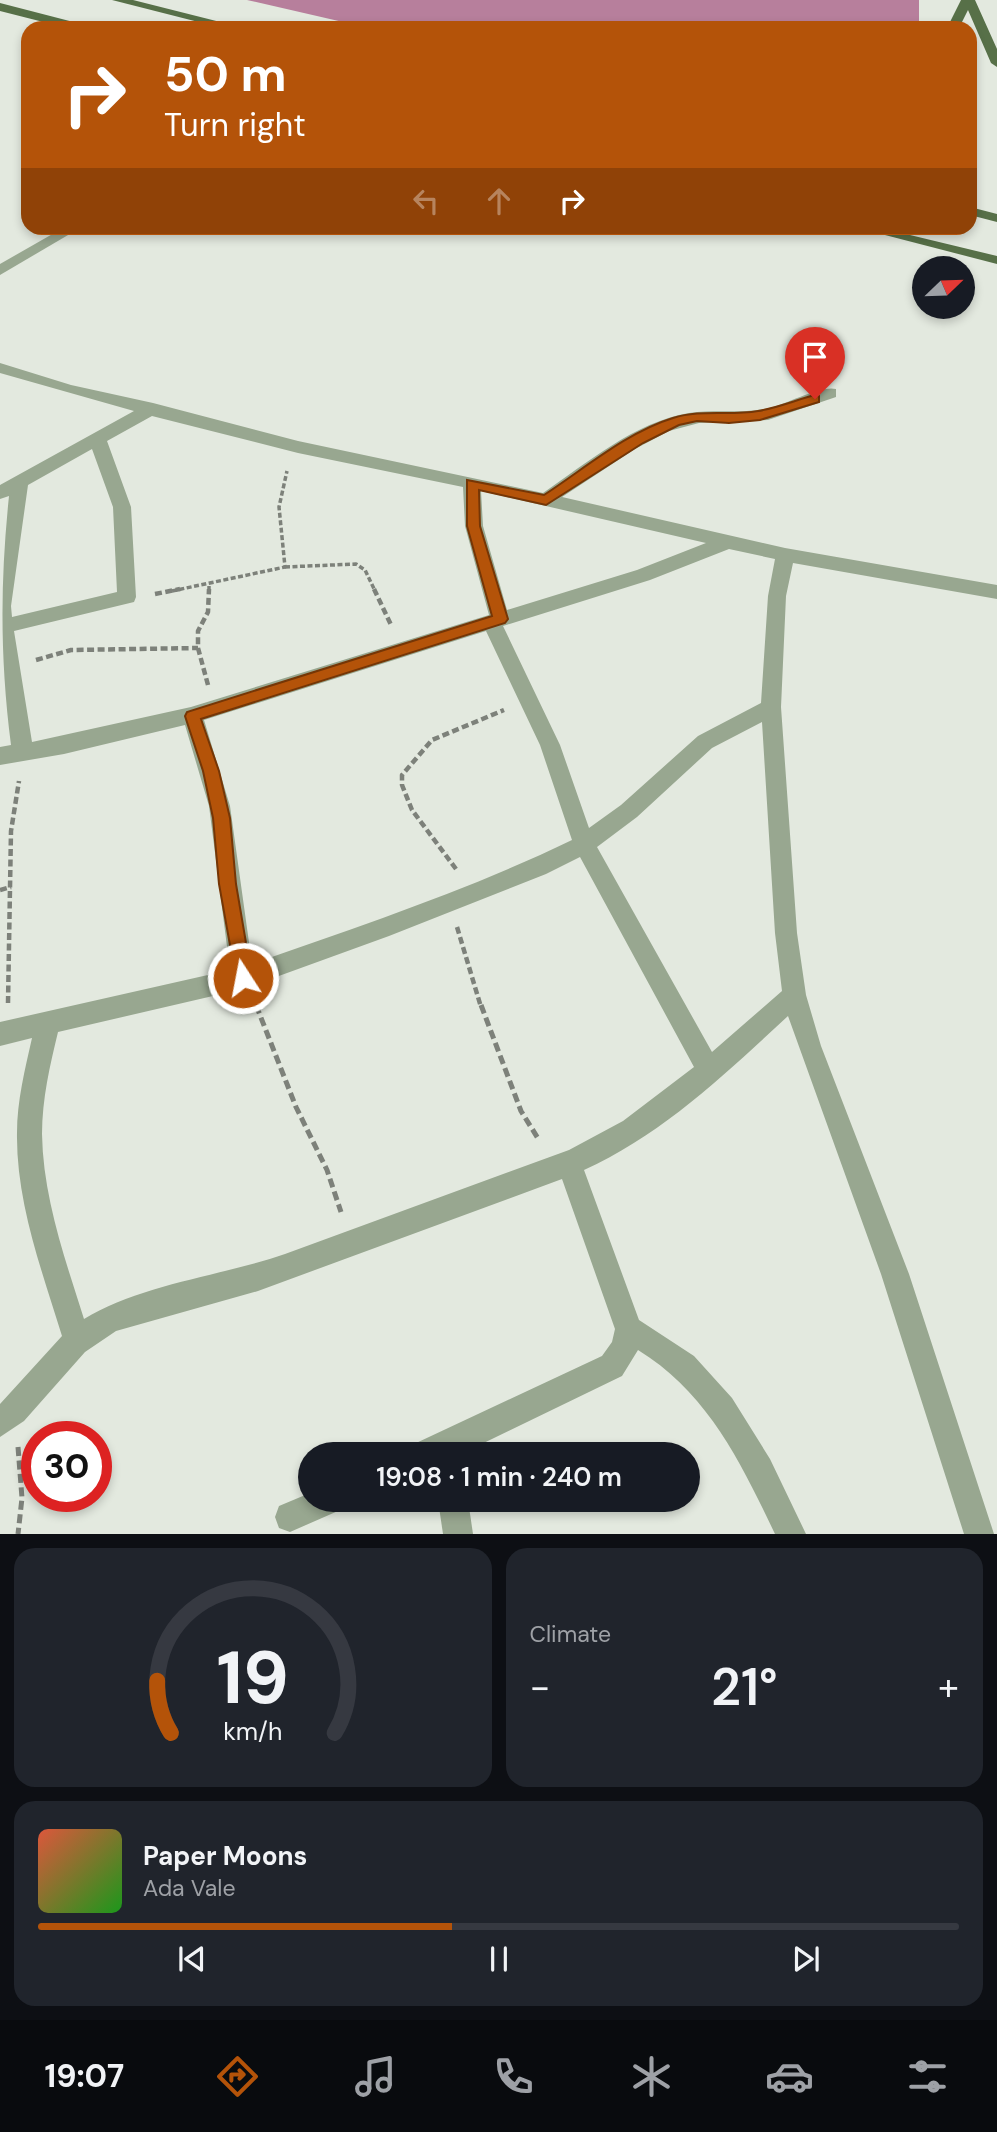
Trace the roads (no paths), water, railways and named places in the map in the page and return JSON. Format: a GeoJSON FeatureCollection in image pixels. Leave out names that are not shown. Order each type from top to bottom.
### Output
{"type":"FeatureCollection","features":[{"type":"Feature","properties":{"kind":"main road"},"geometry":{"type":"LineString","coordinates":[[118,0],[207,21]]}},
{"type":"Feature","properties":{"kind":"main road"},"geometry":{"type":"LineString","coordinates":[[957,21],[968,0]]}},
{"type":"Feature","properties":{"kind":"main road"},"geometry":{"type":"LineString","coordinates":[[968,0],[997,63]]}},
{"type":"Feature","properties":{"kind":"main road"},"geometry":{"type":"LineString","coordinates":[[0,7],[54,21]]}},
{"type":"Feature","properties":{"kind":"main road"},"geometry":{"type":"LineString","coordinates":[[977,213],[997,218]]}},
{"type":"Feature","properties":{"kind":"main road"},"geometry":{"type":"LineString","coordinates":[[894,235],[997,260]]}},
{"type":"Feature","properties":{"kind":"street"},"geometry":{"type":"LineString","coordinates":[[0,270],[61,235]]}},
{"type":"Feature","properties":{"kind":"street"},"geometry":{"type":"LineString","coordinates":[[0,368],[67,389],[153,408],[298,447],[472,483],[785,555],[997,592]]}},
{"type":"Feature","properties":{"kind":"street"},"geometry":{"type":"LineString","coordinates":[[546,500],[639,440],[675,422],[697,417],[729,419],[760,415],[830,393]]}},
{"type":"Feature","properties":{"kind":"street"},"geometry":{"type":"LineString","coordinates":[[0,493],[98,441],[153,408]]}},
{"type":"Feature","properties":{"kind":"street"},"geometry":{"type":"LineString","coordinates":[[2,627],[127,597],[122,507],[98,441]]}},
{"type":"Feature","properties":{"kind":"street"},"geometry":{"type":"LineString","coordinates":[[20,482],[7,551],[2,627],[23,753]]}},
{"type":"Feature","properties":{"kind":"street"},"geometry":{"type":"LineString","coordinates":[[472,483],[474,526],[496,620],[566,787],[584,844],[709,1070]]}},
{"type":"Feature","properties":{"kind":"street"},"geometry":{"type":"LineString","coordinates":[[0,756],[192,716],[496,620],[622,584],[679,565],[727,542]]}},
{"type":"Feature","properties":{"kind":"street"},"geometry":{"type":"LineString","coordinates":[[785,555],[777,596],[771,707],[786,933],[794,995],[809,1046],[895,1274],[979,1534]]}},
{"type":"Feature","properties":{"kind":"street"},"geometry":{"type":"LineString","coordinates":[[3,1033],[243,978],[451,903],[538,867],[584,844],[654,790],[705,742],[771,707]]}},
{"type":"Feature","properties":{"kind":"street"},"geometry":{"type":"LineString","coordinates":[[192,716],[211,771],[222,818],[228,884],[243,978]]}},
{"type":"Feature","properties":{"kind":"street"},"geometry":{"type":"LineString","coordinates":[[8,1417],[77,1340],[104,1322],[131,1311],[223,1290],[352,1244],[569,1163],[631,1131],[709,1070],[794,995]]}},
{"type":"Feature","properties":{"kind":"street"},"geometry":{"type":"LineString","coordinates":[[48,1022],[39,1064],[30,1146],[58,1278],[77,1340]]}},
{"type":"Feature","properties":{"kind":"street"},"geometry":{"type":"LineString","coordinates":[[456,1442],[612,1366],[625,1348],[629,1329],[569,1163]]}},
{"type":"Feature","properties":{"kind":"street"},"geometry":{"type":"LineString","coordinates":[[629,1329],[674,1357],[707,1388],[749,1449],[791,1534]]}},
{"type":"Feature","properties":{"kind":"street"},"geometry":{"type":"LineString","coordinates":[[290,1517],[301,1512]]}},
{"type":"Feature","properties":{"kind":"street"},"geometry":{"type":"LineString","coordinates":[[455,1512],[458,1534]]}}]}
